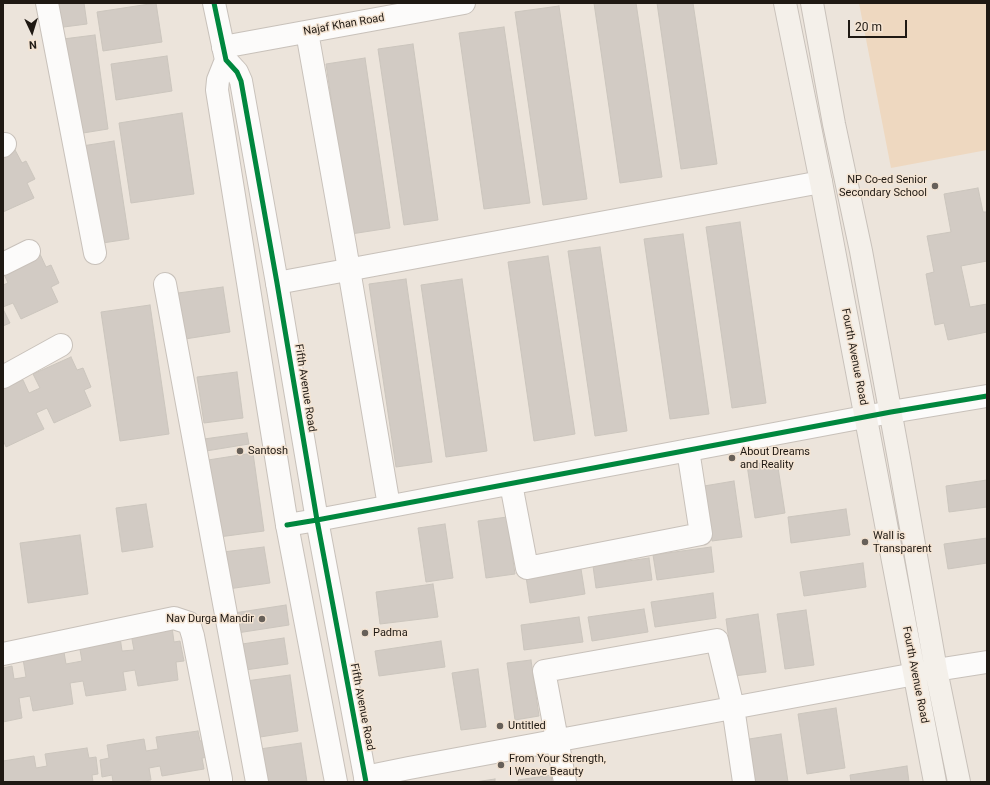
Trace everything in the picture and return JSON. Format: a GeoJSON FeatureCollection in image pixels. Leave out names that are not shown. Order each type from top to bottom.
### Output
{"type":"FeatureCollection","features":[{"type":"Feature","properties":{"kind":"main road","name":"Fourth Avenue Road"},"geometry":{"type":"LineString","coordinates":[[785,3],[821,182],[935,782]]}},
{"type":"Feature","properties":{"kind":"main road","name":"Fourth Avenue Road"},"geometry":{"type":"LineString","coordinates":[[812,3],[834,124],[861,251],[936,670],[959,782]]}},
{"type":"Feature","properties":{"kind":"street"},"geometry":{"type":"LineString","coordinates":[[47,3],[95,253]]}},
{"type":"Feature","properties":{"kind":"street","name":"Fifth Avenue Road"},"geometry":{"type":"LineString","coordinates":[[214,3],[224,54],[237,72],[241,81],[317,520],[366,780]]}},
{"type":"Feature","properties":{"kind":"street","name":"Najaf Khan Road"},"geometry":{"type":"LineString","coordinates":[[224,54],[307,32],[464,3]]}},
{"type":"Feature","properties":{"kind":"street"},"geometry":{"type":"LineString","coordinates":[[307,32],[389,506]]}},
{"type":"Feature","properties":{"kind":"street"},"geometry":{"type":"LineString","coordinates":[[224,54],[217,90],[288,525],[336,782]]}},
{"type":"Feature","properties":{"kind":"street"},"geometry":{"type":"LineString","coordinates":[[277,283],[821,182]]}},
{"type":"Feature","properties":{"kind":"street"},"geometry":{"type":"LineString","coordinates":[[3,264],[29,251]]}},
{"type":"Feature","properties":{"kind":"street"},"geometry":{"type":"LineString","coordinates":[[165,284],[256,782]]}},
{"type":"Feature","properties":{"kind":"street"},"geometry":{"type":"LineString","coordinates":[[3,377],[61,345]]}},
{"type":"Feature","properties":{"kind":"street"},"geometry":{"type":"LineString","coordinates":[[288,525],[891,412],[987,396]]}},
{"type":"Feature","properties":{"kind":"street"},"geometry":{"type":"LineString","coordinates":[[510,484],[527,568],[701,534],[688,450]]}},
{"type":"Feature","properties":{"kind":"street"},"geometry":{"type":"LineString","coordinates":[[3,654],[174,618],[189,623],[221,782]]}},
{"type":"Feature","properties":{"kind":"street"},"geometry":{"type":"LineString","coordinates":[[565,782],[544,671],[717,640],[734,707],[744,782]]}},
{"type":"Feature","properties":{"kind":"street"},"geometry":{"type":"LineString","coordinates":[[936,670],[987,662]]}},
{"type":"Feature","properties":{"kind":"street"},"geometry":{"type":"LineString","coordinates":[[366,780],[409,768],[915,674]]}},
{"type":"Feature","properties":{"kind":"shaded area"},"geometry":{"type":"Polygon","coordinates":[[[859,3],[987,3],[987,150],[891,168],[859,3]]]}},
{"type":"Feature","properties":{"kind":"building"},"geometry":{"type":"Polygon","coordinates":[[[52,3],[84,3],[87,24],[56,28],[52,3]]]}},
{"type":"Feature","properties":{"kind":"building"},"geometry":{"type":"Polygon","coordinates":[[[156,3],[162,42],[103,51],[97,12],[156,3]]]}},
{"type":"Feature","properties":{"kind":"building"},"geometry":{"type":"Polygon","coordinates":[[[594,3],[636,3],[662,177],[620,183],[594,3]]]}},
{"type":"Feature","properties":{"kind":"building"},"geometry":{"type":"Polygon","coordinates":[[[657,3],[693,3],[717,164],[681,169],[657,3]]]}},
{"type":"Feature","properties":{"kind":"building"},"geometry":{"type":"Polygon","coordinates":[[[559,6],[587,199],[543,205],[515,12],[559,6]]]}},
{"type":"Feature","properties":{"kind":"building"},"geometry":{"type":"Polygon","coordinates":[[[504,27],[530,203],[484,209],[459,33],[504,27]]]}},
{"type":"Feature","properties":{"kind":"building"},"geometry":{"type":"Polygon","coordinates":[[[95,35],[108,129],[77,134],[63,39],[95,35]]]}},
{"type":"Feature","properties":{"kind":"building"},"geometry":{"type":"Polygon","coordinates":[[[413,44],[438,220],[404,225],[378,49],[413,44]]]}},
{"type":"Feature","properties":{"kind":"building"},"geometry":{"type":"Polygon","coordinates":[[[167,56],[172,91],[116,100],[111,64],[167,56]]]}},
{"type":"Feature","properties":{"kind":"building"},"geometry":{"type":"Polygon","coordinates":[[[365,58],[390,228],[351,234],[326,64],[365,58]]]}},
{"type":"Feature","properties":{"kind":"building"},"geometry":{"type":"Polygon","coordinates":[[[182,113],[194,194],[131,203],[119,123],[182,113]]]}},
{"type":"Feature","properties":{"kind":"building"},"geometry":{"type":"Polygon","coordinates":[[[114,141],[129,239],[96,244],[82,146],[114,141]]]}},
{"type":"Feature","properties":{"kind":"building"},"geometry":{"type":"Polygon","coordinates":[[[14,148],[22,163],[26,161],[35,179],[27,183],[34,198],[3,212],[3,154],[14,148]]]}},
{"type":"Feature","properties":{"kind":"building"},"geometry":{"type":"Polygon","coordinates":[[[978,188],[983,212],[987,212],[987,261],[961,266],[970,307],[987,304],[987,332],[948,340],[944,323],[935,325],[926,274],[934,272],[927,236],[951,232],[944,194],[978,188]]]}},
{"type":"Feature","properties":{"kind":"building"},"geometry":{"type":"Polygon","coordinates":[[[740,222],[766,403],[732,408],[706,227],[740,222]]]}},
{"type":"Feature","properties":{"kind":"building"},"geometry":{"type":"Polygon","coordinates":[[[683,234],[709,414],[670,419],[644,239],[683,234]]]}},
{"type":"Feature","properties":{"kind":"building"},"geometry":{"type":"Polygon","coordinates":[[[600,247],[627,431],[595,436],[568,251],[600,247]]]}},
{"type":"Feature","properties":{"kind":"building"},"geometry":{"type":"Polygon","coordinates":[[[39,252],[46,267],[51,265],[59,283],[51,287],[58,302],[21,319],[13,303],[3,307],[3,285],[8,283],[3,272],[39,252]]]}},
{"type":"Feature","properties":{"kind":"building"},"geometry":{"type":"Polygon","coordinates":[[[548,256],[575,434],[534,441],[508,262],[548,256]]]}},
{"type":"Feature","properties":{"kind":"building"},"geometry":{"type":"Polygon","coordinates":[[[406,279],[432,462],[396,467],[369,284],[406,279]]]}},
{"type":"Feature","properties":{"kind":"building"},"geometry":{"type":"Polygon","coordinates":[[[462,279],[487,451],[446,457],[421,285],[462,279]]]}},
{"type":"Feature","properties":{"kind":"building"},"geometry":{"type":"Polygon","coordinates":[[[223,287],[230,332],[185,339],[178,293],[223,287]]]}},
{"type":"Feature","properties":{"kind":"building"},"geometry":{"type":"Polygon","coordinates":[[[150,305],[169,434],[120,441],[101,312],[150,305]]]}},
{"type":"Feature","properties":{"kind":"building"},"geometry":{"type":"Polygon","coordinates":[[[3,309],[10,323],[3,326],[3,309]]]}},
{"type":"Feature","properties":{"kind":"building"},"geometry":{"type":"Polygon","coordinates":[[[71,357],[77,370],[83,368],[91,387],[84,390],[91,406],[54,423],[47,408],[36,413],[44,429],[6,447],[3,440],[3,389],[23,380],[29,393],[40,388],[33,374],[71,357]]]}},
{"type":"Feature","properties":{"kind":"building"},"geometry":{"type":"Polygon","coordinates":[[[237,372],[243,418],[204,423],[197,377],[237,372]]]}},
{"type":"Feature","properties":{"kind":"building"},"geometry":{"type":"Polygon","coordinates":[[[247,433],[249,444],[206,451],[204,439],[247,433]]]}},
{"type":"Feature","properties":{"kind":"building"},"geometry":{"type":"Polygon","coordinates":[[[253,453],[264,531],[219,537],[208,460],[253,453]]]}},
{"type":"Feature","properties":{"kind":"building"},"geometry":{"type":"Polygon","coordinates":[[[777,461],[785,513],[755,518],[747,465],[777,461]]]}},
{"type":"Feature","properties":{"kind":"building"},"geometry":{"type":"Polygon","coordinates":[[[987,480],[987,507],[949,512],[946,486],[987,480]]]}},
{"type":"Feature","properties":{"kind":"building"},"geometry":{"type":"Polygon","coordinates":[[[734,481],[742,537],[712,541],[704,486],[734,481]]]}},
{"type":"Feature","properties":{"kind":"building"},"geometry":{"type":"Polygon","coordinates":[[[146,504],[153,547],[122,552],[116,508],[146,504]]]}},
{"type":"Feature","properties":{"kind":"building"},"geometry":{"type":"Polygon","coordinates":[[[846,509],[850,535],[791,543],[788,517],[846,509]]]}},
{"type":"Feature","properties":{"kind":"building"},"geometry":{"type":"Polygon","coordinates":[[[507,517],[515,574],[486,578],[478,521],[507,517]]]}},
{"type":"Feature","properties":{"kind":"building"},"geometry":{"type":"Polygon","coordinates":[[[445,524],[453,578],[426,582],[418,528],[445,524]]]}},
{"type":"Feature","properties":{"kind":"building"},"geometry":{"type":"Polygon","coordinates":[[[80,535],[88,594],[28,603],[20,543],[80,535]]]}},
{"type":"Feature","properties":{"kind":"building"},"geometry":{"type":"Polygon","coordinates":[[[987,538],[987,563],[948,569],[944,544],[987,538]]]}},
{"type":"Feature","properties":{"kind":"building"},"geometry":{"type":"Polygon","coordinates":[[[264,547],[270,583],[228,589],[223,552],[264,547]]]}},
{"type":"Feature","properties":{"kind":"building"},"geometry":{"type":"Polygon","coordinates":[[[711,547],[714,572],[657,580],[653,555],[711,547]]]}},
{"type":"Feature","properties":{"kind":"building"},"geometry":{"type":"Polygon","coordinates":[[[649,558],[652,580],[596,588],[593,566],[649,558]]]}},
{"type":"Feature","properties":{"kind":"building"},"geometry":{"type":"Polygon","coordinates":[[[863,563],[866,587],[804,596],[800,572],[863,563]]]}},
{"type":"Feature","properties":{"kind":"building"},"geometry":{"type":"Polygon","coordinates":[[[581,569],[585,594],[530,603],[526,577],[581,569]]]}},
{"type":"Feature","properties":{"kind":"building"},"geometry":{"type":"Polygon","coordinates":[[[433,584],[438,617],[380,624],[376,592],[433,584]]]}},
{"type":"Feature","properties":{"kind":"building"},"geometry":{"type":"Polygon","coordinates":[[[713,593],[716,618],[655,627],[651,602],[713,593]]]}},
{"type":"Feature","properties":{"kind":"building","name":"Nav Durga Mandir"},"geometry":{"type":"Polygon","coordinates":[[[286,605],[289,625],[237,633],[234,613],[286,605]]]}},
{"type":"Feature","properties":{"kind":"building"},"geometry":{"type":"Polygon","coordinates":[[[644,609],[648,632],[592,641],[588,617],[644,609]]]}},
{"type":"Feature","properties":{"kind":"building"},"geometry":{"type":"Polygon","coordinates":[[[806,610],[814,665],[785,669],[777,614],[806,610]]]}},
{"type":"Feature","properties":{"kind":"building"},"geometry":{"type":"Polygon","coordinates":[[[758,614],[766,672],[734,676],[726,619],[758,614]]]}},
{"type":"Feature","properties":{"kind":"building"},"geometry":{"type":"Polygon","coordinates":[[[579,617],[583,642],[524,650],[521,625],[579,617]]]}},
{"type":"Feature","properties":{"kind":"building"},"geometry":{"type":"Polygon","coordinates":[[[172,627],[174,642],[180,641],[184,661],[176,662],[178,680],[138,686],[135,670],[123,672],[126,690],[86,696],[83,681],[70,683],[73,704],[33,711],[30,696],[19,698],[22,718],[3,722],[3,668],[12,666],[14,679],[26,677],[23,659],[64,652],[66,664],[82,661],[79,644],[120,637],[122,651],[134,650],[131,634],[172,627]]]}},
{"type":"Feature","properties":{"kind":"building"},"geometry":{"type":"Polygon","coordinates":[[[284,638],[288,664],[238,671],[235,645],[284,638]]]}},
{"type":"Feature","properties":{"kind":"building"},"geometry":{"type":"Polygon","coordinates":[[[441,641],[445,667],[379,676],[375,651],[441,641]]]}},
{"type":"Feature","properties":{"kind":"building"},"geometry":{"type":"Polygon","coordinates":[[[531,660],[539,716],[515,720],[507,663],[531,660]]]}},
{"type":"Feature","properties":{"kind":"building"},"geometry":{"type":"Polygon","coordinates":[[[478,669],[486,727],[461,730],[452,673],[478,669]]]}},
{"type":"Feature","properties":{"kind":"building"},"geometry":{"type":"Polygon","coordinates":[[[290,675],[298,731],[254,738],[246,681],[290,675]]]}},
{"type":"Feature","properties":{"kind":"building"},"geometry":{"type":"Polygon","coordinates":[[[836,708],[845,768],[807,774],[798,714],[836,708]]]}},
{"type":"Feature","properties":{"kind":"building"},"geometry":{"type":"Polygon","coordinates":[[[198,731],[200,741],[206,740],[209,757],[202,758],[204,769],[162,776],[160,766],[149,768],[151,780],[138,782],[113,782],[112,775],[102,777],[100,760],[109,758],[107,745],[144,739],[146,751],[158,749],[156,737],[198,731]]]}},
{"type":"Feature","properties":{"kind":"building"},"geometry":{"type":"Polygon","coordinates":[[[781,734],[788,782],[755,782],[749,739],[781,734]]]}},
{"type":"Feature","properties":{"kind":"building"},"geometry":{"type":"Polygon","coordinates":[[[301,743],[307,782],[258,782],[253,750],[301,743]]]}},
{"type":"Feature","properties":{"kind":"building"},"geometry":{"type":"Polygon","coordinates":[[[87,748],[89,758],[96,757],[98,774],[92,775],[93,782],[3,782],[3,761],[34,756],[36,768],[47,766],[45,754],[87,748]]]}},
{"type":"Feature","properties":{"kind":"building"},"geometry":{"type":"Polygon","coordinates":[[[907,766],[909,782],[851,782],[850,775],[907,766]]]}},
{"type":"Feature","properties":{"kind":"building"},"geometry":{"type":"Polygon","coordinates":[[[551,775],[552,782],[519,782],[518,780],[551,775]]]}},
{"type":"Feature","properties":{"kind":"building"},"geometry":{"type":"Polygon","coordinates":[[[495,779],[495,782],[475,782],[495,779]]]}},
{"type":"Feature","properties":{"kind":"cycle path"},"geometry":{"type":"LineString","coordinates":[[214,3],[226,60],[237,72],[241,81],[317,520],[366,782]]}},
{"type":"Feature","properties":{"kind":"cycle path"},"geometry":{"type":"LineString","coordinates":[[287,525],[891,412],[987,396]]}},
{"type":"Feature","properties":{"kind":"place","name":"NP Co-ed Senior Secondary School"},"geometry":{"type":"Point","coordinates":[935,186]}},
{"type":"Feature","properties":{"kind":"place","name":"Santosh"},"geometry":{"type":"Point","coordinates":[240,451]}},
{"type":"Feature","properties":{"kind":"place","name":"About Dreams and Reality"},"geometry":{"type":"Point","coordinates":[732,458]}},
{"type":"Feature","properties":{"kind":"place","name":"Wall is Transparent"},"geometry":{"type":"Point","coordinates":[865,542]}},
{"type":"Feature","properties":{"kind":"place","name":"Nav Durga Mandir"},"geometry":{"type":"Point","coordinates":[262,619]}},
{"type":"Feature","properties":{"kind":"place","name":"Padma"},"geometry":{"type":"Point","coordinates":[365,633]}},
{"type":"Feature","properties":{"kind":"place","name":"Untitled"},"geometry":{"type":"Point","coordinates":[500,726]}},
{"type":"Feature","properties":{"kind":"place","name":"From Your Strength, I Weave Beauty"},"geometry":{"type":"Point","coordinates":[501,765]}}]}
